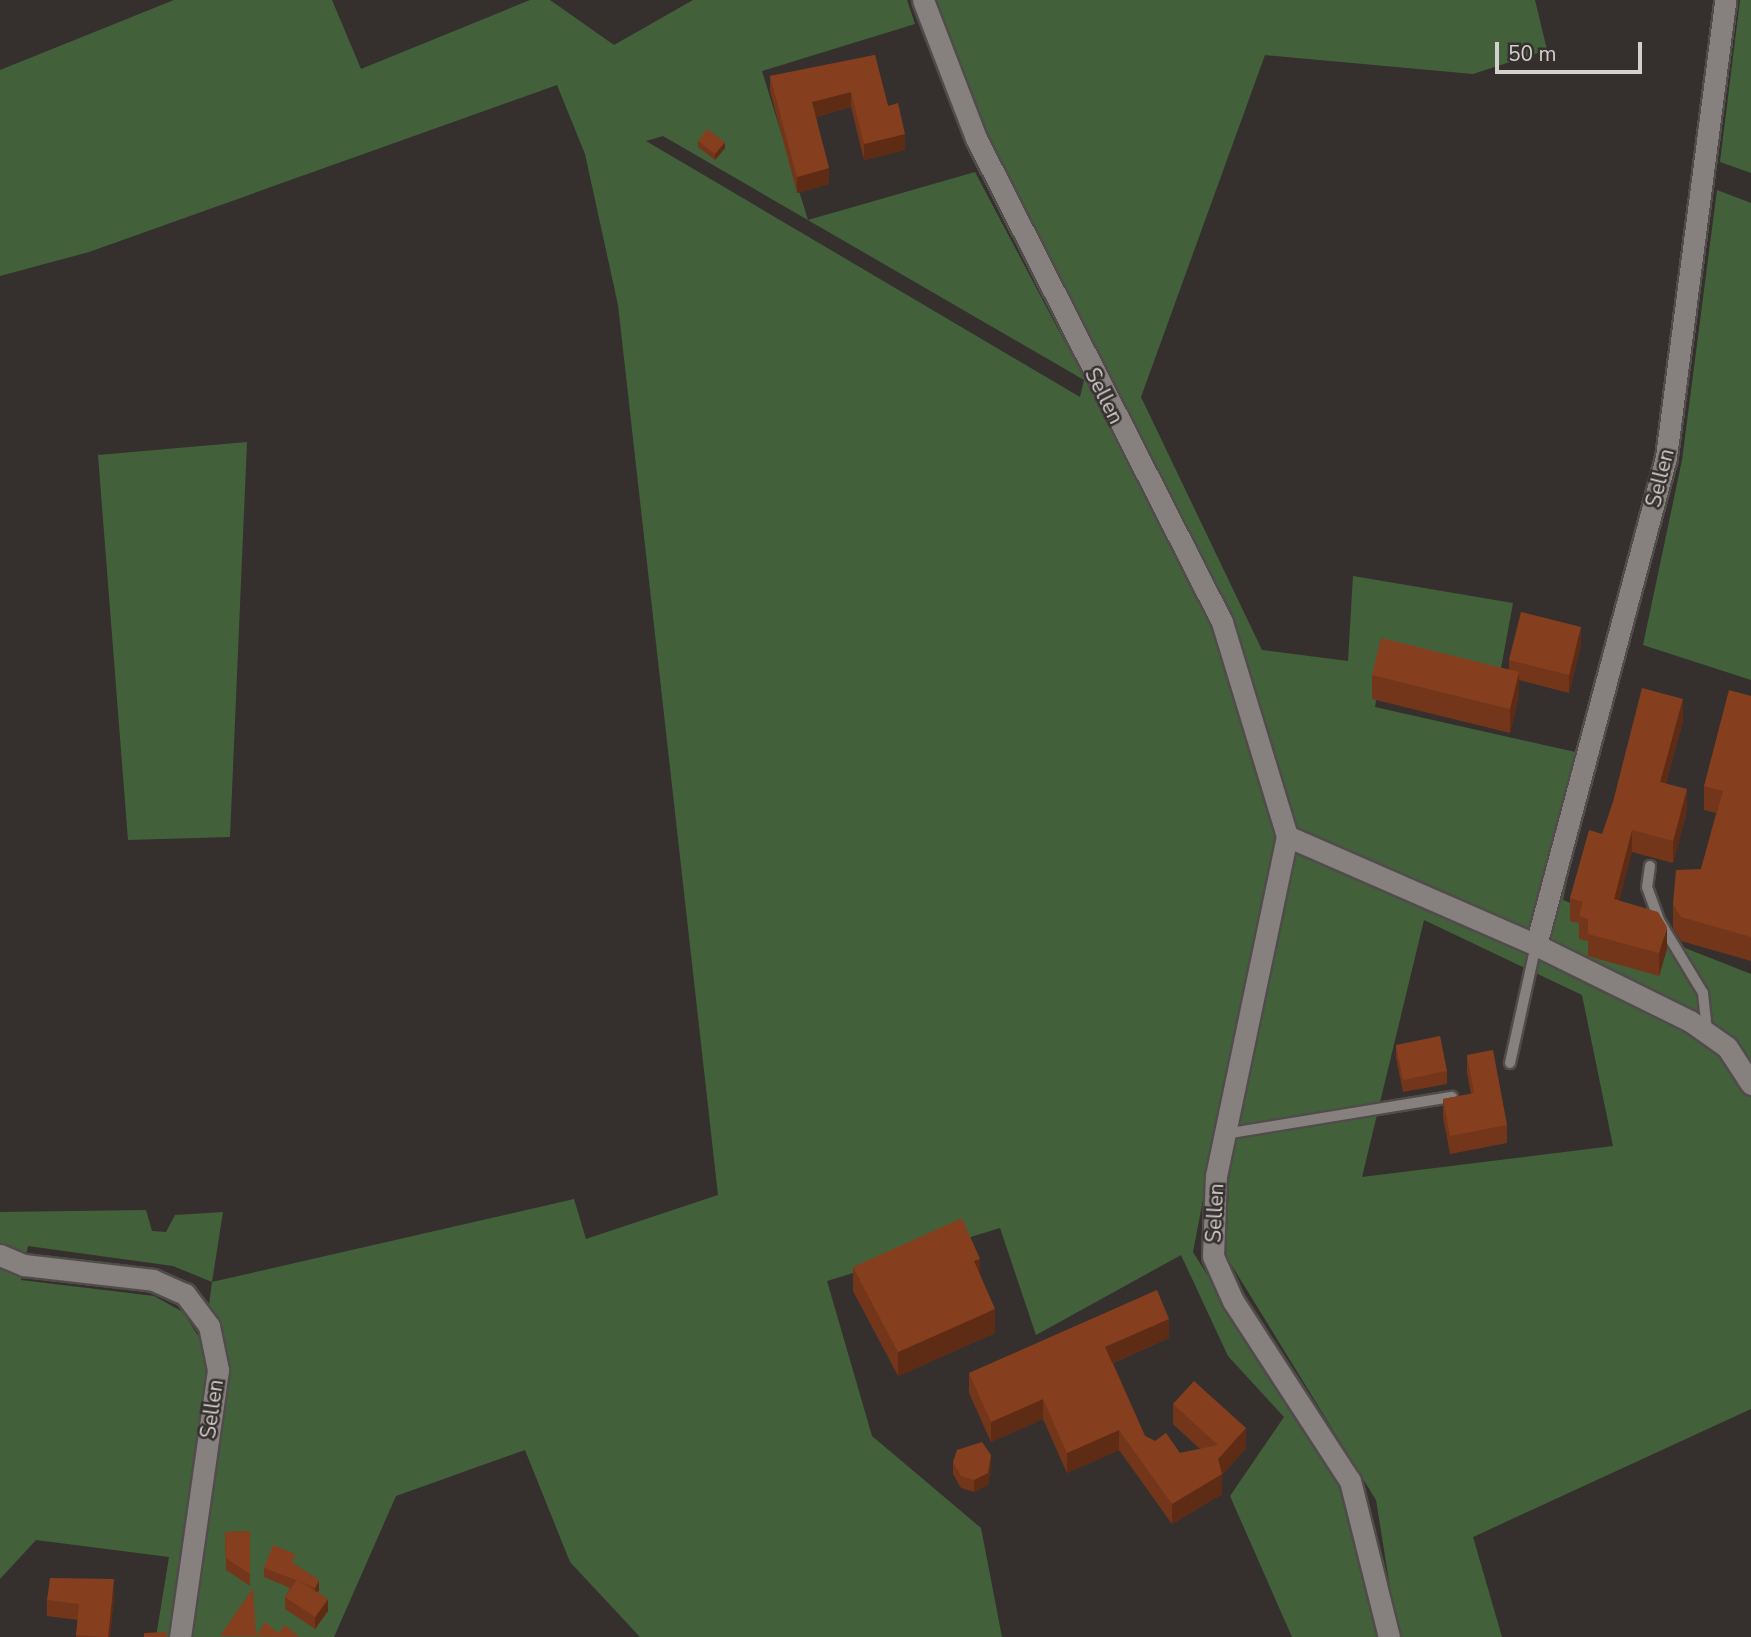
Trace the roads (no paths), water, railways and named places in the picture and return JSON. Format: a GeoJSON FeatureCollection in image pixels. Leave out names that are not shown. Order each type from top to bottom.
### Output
{"type":"FeatureCollection","features":[{"type":"Feature","properties":{"kind":"street","name":"Sellen"},"geometry":{"type":"LineString","coordinates":[[923,0],[982,150],[1222,622],[1287,836],[1225,1133],[1212,1212],[1216,1266],[1350,1481],[1389,1637]]}},
{"type":"Feature","properties":{"kind":"street","name":"Sellen"},"geometry":{"type":"LineString","coordinates":[[1536,945],[1666,457],[1725,0]]}},
{"type":"Feature","properties":{"kind":"street"},"geometry":{"type":"LineString","coordinates":[[1287,836],[1536,945],[1708,1034],[1727,1047],[1751,1084]]}},
{"type":"Feature","properties":{"kind":"street","name":"Sellen"},"geometry":{"type":"LineString","coordinates":[[0,1255],[24,1265],[153,1280],[185,1294],[209,1326],[218,1370],[180,1637]]}},
{"type":"Feature","properties":{"kind":"lane"},"geometry":{"type":"LineString","coordinates":[[1650,866],[1647,887],[1660,922],[1703,993],[1708,1034]]}},
{"type":"Feature","properties":{"kind":"lane"},"geometry":{"type":"LineString","coordinates":[[1510,1063],[1536,945]]}},
{"type":"Feature","properties":{"kind":"lane"},"geometry":{"type":"LineString","coordinates":[[1225,1133],[1452,1097]]}}]}
